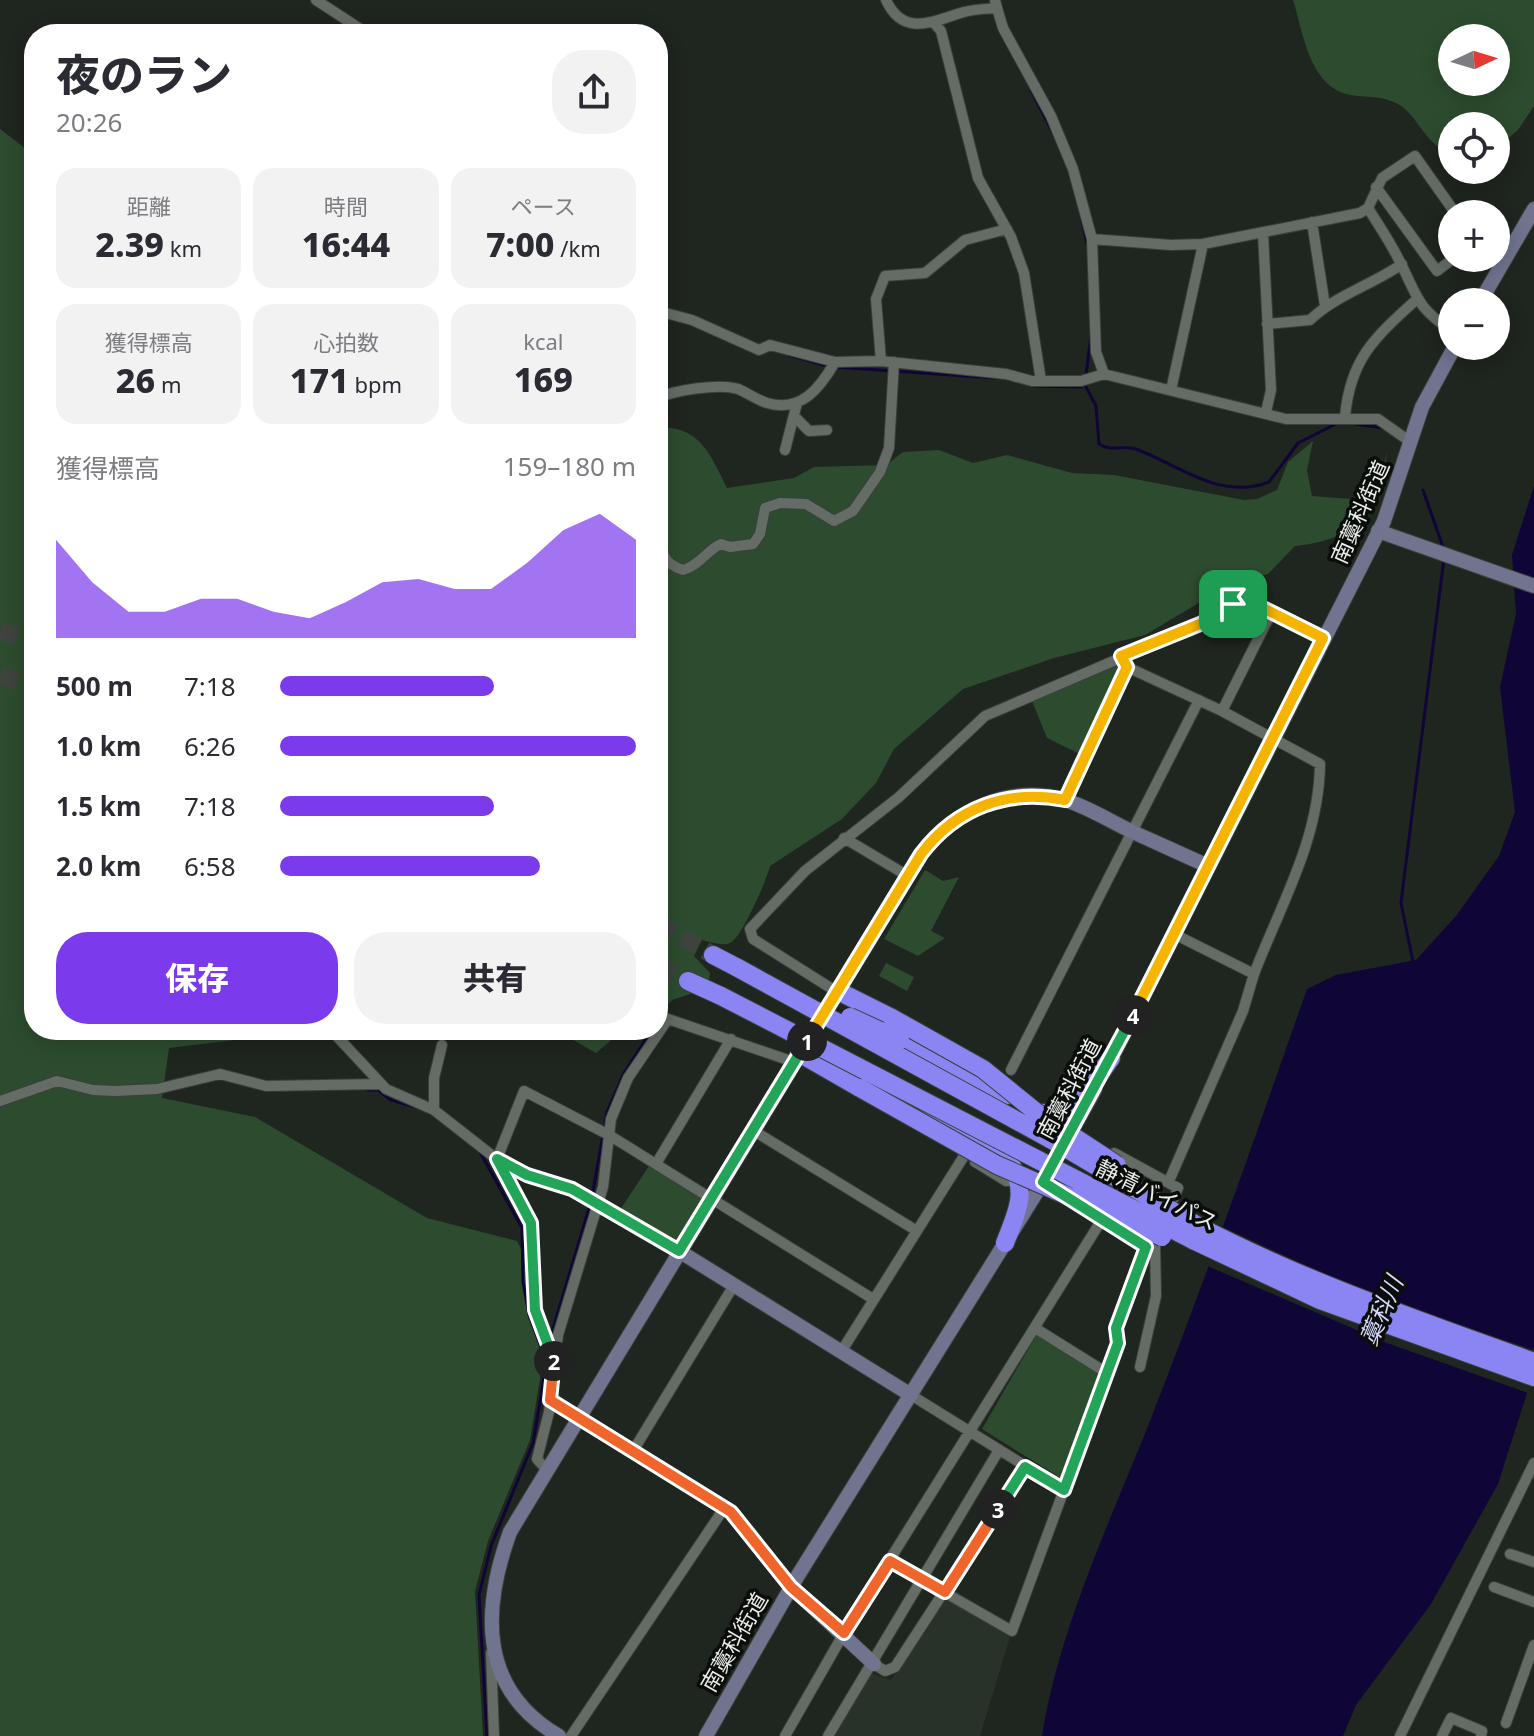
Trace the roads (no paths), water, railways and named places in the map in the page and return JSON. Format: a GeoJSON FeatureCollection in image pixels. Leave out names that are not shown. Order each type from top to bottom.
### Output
{"type":"FeatureCollection","features":[{"type":"Feature","properties":{"kind":"highway","name":"静清バイパス"},"geometry":{"type":"LineString","coordinates":[[713,955],[1052,1140],[1279,1273]]}},
{"type":"Feature","properties":{"kind":"highway"},"geometry":{"type":"LineString","coordinates":[[738,968],[900,1040],[1074,1130]]}},
{"type":"Feature","properties":{"kind":"highway","name":"静清バイパス"},"geometry":{"type":"LineString","coordinates":[[688,981],[823,1046],[1120,1205],[1534,1377]]}},
{"type":"Feature","properties":{"kind":"highway"},"geometry":{"type":"LineString","coordinates":[[838,992],[983,1069],[1036,1112],[1279,1273]]}},
{"type":"Feature","properties":{"kind":"highway"},"geometry":{"type":"LineString","coordinates":[[721,996],[866,1086],[1029,1180],[1279,1273]]}},
{"type":"Feature","properties":{"kind":"highway"},"geometry":{"type":"LineString","coordinates":[[796,1057],[866,1086],[1043,1182]]}},
{"type":"Feature","properties":{"kind":"highway"},"geometry":{"type":"LineString","coordinates":[[1042,1113],[1057,1114],[1075,1106],[1111,1058]]}},
{"type":"Feature","properties":{"kind":"highway"},"geometry":{"type":"LineString","coordinates":[[1005,1243],[1021,1201],[1020,1181],[1009,1162]]}},
{"type":"Feature","properties":{"kind":"highway"},"geometry":{"type":"LineString","coordinates":[[1458,1344],[1534,1355]]}},
{"type":"Feature","properties":{"kind":"highway"},"geometry":{"type":"LineString","coordinates":[[1458,1344],[1534,1385]]}},
{"type":"Feature","properties":{"kind":"highway","name":"静清バイパス"},"geometry":{"type":"LineString","coordinates":[[1458,1344],[1534,1362]]}},
{"type":"Feature","properties":{"kind":"street"},"geometry":{"type":"LineString","coordinates":[[316,0],[353,24]]}},
{"type":"Feature","properties":{"kind":"street"},"geometry":{"type":"LineString","coordinates":[[886,0],[890,9],[908,23],[935,24],[996,4],[1003,28],[1051,116],[1073,169],[1092,239],[1096,352],[1104,374]]}},
{"type":"Feature","properties":{"kind":"street"},"geometry":{"type":"LineString","coordinates":[[935,24],[941,31],[978,178],[1007,229],[1024,273],[1041,381]]}},
{"type":"Feature","properties":{"kind":"street"},"geometry":{"type":"LineString","coordinates":[[1092,239],[1203,244],[1360,213],[1368,208],[1382,178],[1415,156],[1446,200]]}},
{"type":"Feature","properties":{"kind":"street"},"geometry":{"type":"LineString","coordinates":[[1376,187],[1438,270]]}},
{"type":"Feature","properties":{"kind":"street"},"geometry":{"type":"LineString","coordinates":[[1368,208],[1402,264],[1416,300],[1438,322]]}},
{"type":"Feature","properties":{"kind":"street"},"geometry":{"type":"LineString","coordinates":[[1510,243],[1534,209]]}},
{"type":"Feature","properties":{"kind":"street"},"geometry":{"type":"LineString","coordinates":[[1312,222],[1325,306]]}},
{"type":"Feature","properties":{"kind":"street"},"geometry":{"type":"LineString","coordinates":[[881,361],[876,299],[885,276],[925,273],[944,261],[965,240],[1007,229]]}},
{"type":"Feature","properties":{"kind":"street"},"geometry":{"type":"LineString","coordinates":[[1263,233],[1271,390],[1266,412]]}},
{"type":"Feature","properties":{"kind":"street"},"geometry":{"type":"LineString","coordinates":[[1171,390],[1203,244]]}},
{"type":"Feature","properties":{"kind":"street"},"geometry":{"type":"LineString","coordinates":[[1267,324],[1310,320],[1325,306],[1379,280],[1402,264]]}},
{"type":"Feature","properties":{"kind":"street"},"geometry":{"type":"LineString","coordinates":[[1345,417],[1348,386],[1372,340],[1416,300]]}},
{"type":"Feature","properties":{"kind":"street"},"geometry":{"type":"LineString","coordinates":[[668,314],[692,320],[759,350],[770,345],[835,362],[881,361],[1041,381],[1081,381],[1104,374],[1286,419],[1378,419],[1412,443]]}},
{"type":"Feature","properties":{"kind":"street","name":"南藁科街道"},"geometry":{"type":"LineString","coordinates":[[706,1736],[791,1587],[1074,1130],[1378,531],[1412,443],[1422,407],[1447,360]]}},
{"type":"Feature","properties":{"kind":"street"},"geometry":{"type":"LineString","coordinates":[[668,393],[735,388],[770,404],[797,403],[814,396],[835,362]]}},
{"type":"Feature","properties":{"kind":"street"},"geometry":{"type":"LineString","coordinates":[[668,560],[683,570],[692,568],[709,549],[721,544],[730,547],[753,544],[760,534],[765,508],[780,503],[806,504],[829,520],[847,517],[880,472],[889,448],[894,364]]}},
{"type":"Feature","properties":{"kind":"street"},"geometry":{"type":"LineString","coordinates":[[785,450],[786,436],[795,417],[797,403]]}},
{"type":"Feature","properties":{"kind":"street"},"geometry":{"type":"LineString","coordinates":[[795,417],[809,431],[827,430]]}},
{"type":"Feature","properties":{"kind":"street"},"geometry":{"type":"LineString","coordinates":[[1378,531],[1534,586]]}},
{"type":"Feature","properties":{"kind":"street"},"geometry":{"type":"LineString","coordinates":[[838,992],[749,933],[776,899],[844,838],[899,797],[985,716],[1200,624],[1243,598],[1323,638]]}},
{"type":"Feature","properties":{"kind":"street"},"geometry":{"type":"LineString","coordinates":[[1222,711],[1271,613]]}},
{"type":"Feature","properties":{"kind":"street"},"geometry":{"type":"LineString","coordinates":[[1121,656],[1127,667],[1274,737],[1315,759],[1320,769],[1315,818],[1307,847],[1254,974],[1243,1011],[1169,1181]]}},
{"type":"Feature","properties":{"kind":"street"},"geometry":{"type":"LineString","coordinates":[[1065,800],[1127,667]]}},
{"type":"Feature","properties":{"kind":"street"},"geometry":{"type":"LineString","coordinates":[[1011,1070],[1199,700]]}},
{"type":"Feature","properties":{"kind":"street"},"geometry":{"type":"LineString","coordinates":[[494,1736],[490,1615],[494,1582],[510,1532],[545,1468],[754,1131],[796,1057],[908,876],[938,835],[979,806],[1009,797],[1065,800],[1208,866]]}},
{"type":"Feature","properties":{"kind":"street"},"geometry":{"type":"LineString","coordinates":[[844,838],[908,876]]}},
{"type":"Feature","properties":{"kind":"street"},"geometry":{"type":"LineString","coordinates":[[1174,934],[1254,974]]}},
{"type":"Feature","properties":{"kind":"street"},"geometry":{"type":"LineString","coordinates":[[668,1020],[796,1057]]}},
{"type":"Feature","properties":{"kind":"street"},"geometry":{"type":"LineString","coordinates":[[656,1164],[731,1039]]}},
{"type":"Feature","properties":{"kind":"street"},"geometry":{"type":"LineString","coordinates":[[340,1040],[380,1084],[401,1099],[434,1110],[497,1159],[527,1175],[572,1189],[599,1204],[1064,1490]]}},
{"type":"Feature","properties":{"kind":"street"},"geometry":{"type":"LineString","coordinates":[[545,1468],[537,1459],[550,1400],[558,1335],[599,1204],[609,1135],[628,1078],[652,1040]]}},
{"type":"Feature","properties":{"kind":"street"},"geometry":{"type":"LineString","coordinates":[[434,1110],[434,1078],[442,1045]]}},
{"type":"Feature","properties":{"kind":"street"},"geometry":{"type":"LineString","coordinates":[[0,1101],[57,1081],[93,1090],[115,1091],[157,1089],[220,1074],[251,1085],[280,1087],[380,1084]]}},
{"type":"Feature","properties":{"kind":"street"},"geometry":{"type":"LineString","coordinates":[[837,1076],[847,1088],[1006,1181],[1020,1181]]}},
{"type":"Feature","properties":{"kind":"street"},"geometry":{"type":"LineString","coordinates":[[554,1359],[535,1310],[531,1223],[497,1159],[524,1091],[609,1135],[873,1299]]}},
{"type":"Feature","properties":{"kind":"street"},"geometry":{"type":"LineString","coordinates":[[1074,1130],[1169,1181],[1178,1188],[1174,1198]]}},
{"type":"Feature","properties":{"kind":"street"},"geometry":{"type":"LineString","coordinates":[[754,1131],[917,1231]]}},
{"type":"Feature","properties":{"kind":"street"},"geometry":{"type":"LineString","coordinates":[[841,1352],[964,1156]]}},
{"type":"Feature","properties":{"kind":"street"},"geometry":{"type":"LineString","coordinates":[[1043,1182],[1146,1247]]}},
{"type":"Feature","properties":{"kind":"street"},"geometry":{"type":"LineString","coordinates":[[785,1736],[844,1633],[1101,1221]]}},
{"type":"Feature","properties":{"kind":"street"},"geometry":{"type":"LineString","coordinates":[[890,1561],[1012,1631],[1118,1343],[1116,1328],[1146,1247],[1155,1243],[1157,1281],[1140,1367]]}},
{"type":"Feature","properties":{"kind":"street"},"geometry":{"type":"LineString","coordinates":[[633,1451],[734,1285]]}},
{"type":"Feature","properties":{"kind":"street"},"geometry":{"type":"LineString","coordinates":[[1035,1328],[1107,1373]]}},
{"type":"Feature","properties":{"kind":"street"},"geometry":{"type":"LineString","coordinates":[[550,1400],[725,1507],[791,1587],[885,1671],[895,1667],[1025,1467]]}},
{"type":"Feature","properties":{"kind":"street"},"geometry":{"type":"LineString","coordinates":[[828,1736],[919,1579],[999,1450]]}},
{"type":"Feature","properties":{"kind":"street"},"geometry":{"type":"LineString","coordinates":[[1400,1736],[1534,1463]]}},
{"type":"Feature","properties":{"kind":"street"},"geometry":{"type":"LineString","coordinates":[[1514,1501],[1534,1476]]}},
{"type":"Feature","properties":{"kind":"street"},"geometry":{"type":"LineString","coordinates":[[571,1736],[725,1507]]}},
{"type":"Feature","properties":{"kind":"street"},"geometry":{"type":"LineString","coordinates":[[1510,1554],[1534,1562]]}},
{"type":"Feature","properties":{"kind":"street"},"geometry":{"type":"LineString","coordinates":[[1494,1587],[1534,1602]]}},
{"type":"Feature","properties":{"kind":"street"},"geometry":{"type":"LineString","coordinates":[[490,1615],[495,1658],[503,1678],[524,1709],[559,1736]]}},
{"type":"Feature","properties":{"kind":"street"},"geometry":{"type":"LineString","coordinates":[[1506,1723],[1532,1658],[1534,1645]]}},
{"type":"Feature","properties":{"kind":"street"},"geometry":{"type":"LineString","coordinates":[[1442,1736],[1451,1718],[1482,1731],[1481,1736]]}},
{"type":"Feature","properties":{"kind":"water","name":"藁科川"},"geometry":{"type":"Polygon","coordinates":[[[1534,486],[1534,1371],[1498,1484],[1431,1604],[1356,1705],[1343,1736],[1042,1736],[1061,1654],[1088,1573],[1192,1310],[1307,989],[1336,975],[1416,960],[1456,916],[1499,856],[1515,812],[1500,687],[1516,614],[1512,555],[1534,486]]]}},
{"type":"Feature","properties":{"kind":"waterway"},"geometry":{"type":"LineString","coordinates":[[1031,90],[1055,137]]}},
{"type":"Feature","properties":{"kind":"waterway"},"geometry":{"type":"LineString","coordinates":[[1081,216],[1087,244]]}},
{"type":"Feature","properties":{"kind":"waterway"},"geometry":{"type":"LineString","coordinates":[[1086,375],[1091,335]]}},
{"type":"Feature","properties":{"kind":"waterway"},"geometry":{"type":"LineString","coordinates":[[789,355],[827,366]]}},
{"type":"Feature","properties":{"kind":"waterway"},"geometry":{"type":"LineString","coordinates":[[835,367],[995,378]]}},
{"type":"Feature","properties":{"kind":"waterway"},"geometry":{"type":"LineString","coordinates":[[1084,383],[1096,406],[1099,444],[1108,448],[1136,449],[1200,479],[1234,487],[1251,487],[1269,482],[1298,443],[1336,424]]}},
{"type":"Feature","properties":{"kind":"waterway"},"geometry":{"type":"LineString","coordinates":[[1034,386],[1082,387]]}},
{"type":"Feature","properties":{"kind":"waterway"},"geometry":{"type":"LineString","coordinates":[[1355,424],[1383,428]]}},
{"type":"Feature","properties":{"kind":"waterway"},"geometry":{"type":"LineString","coordinates":[[1423,490],[1444,550]]}},
{"type":"Feature","properties":{"kind":"waterway"},"geometry":{"type":"LineString","coordinates":[[1413,962],[1401,903],[1444,558]]}},
{"type":"Feature","properties":{"kind":"waterway"},"geometry":{"type":"LineString","coordinates":[[592,1197],[607,1112],[624,1073],[645,1040]]}},
{"type":"Feature","properties":{"kind":"waterway"},"geometry":{"type":"LineString","coordinates":[[368,1090],[378,1090],[391,1100],[412,1106]]}},
{"type":"Feature","properties":{"kind":"waterway"},"geometry":{"type":"LineString","coordinates":[[480,1152],[522,1228],[523,1282],[529,1315],[546,1361]]}},
{"type":"Feature","properties":{"kind":"waterway"},"geometry":{"type":"LineString","coordinates":[[550,1339],[590,1205]]}},
{"type":"Feature","properties":{"kind":"waterway"},"geometry":{"type":"LineString","coordinates":[[487,1736],[479,1595],[491,1546],[533,1443],[548,1354]]}},
{"type":"Feature","properties":{"kind":"tunnel"},"geometry":{"type":"LineString","coordinates":[[0,631],[24,638]]}},
{"type":"Feature","properties":{"kind":"tunnel"},"geometry":{"type":"LineString","coordinates":[[0,676],[24,684]]}},
{"type":"Feature","properties":{"kind":"tunnel"},"geometry":{"type":"LineString","coordinates":[[668,930],[713,955]]}},
{"type":"Feature","properties":{"kind":"tunnel"},"geometry":{"type":"LineString","coordinates":[[668,971],[688,981]]}}]}
